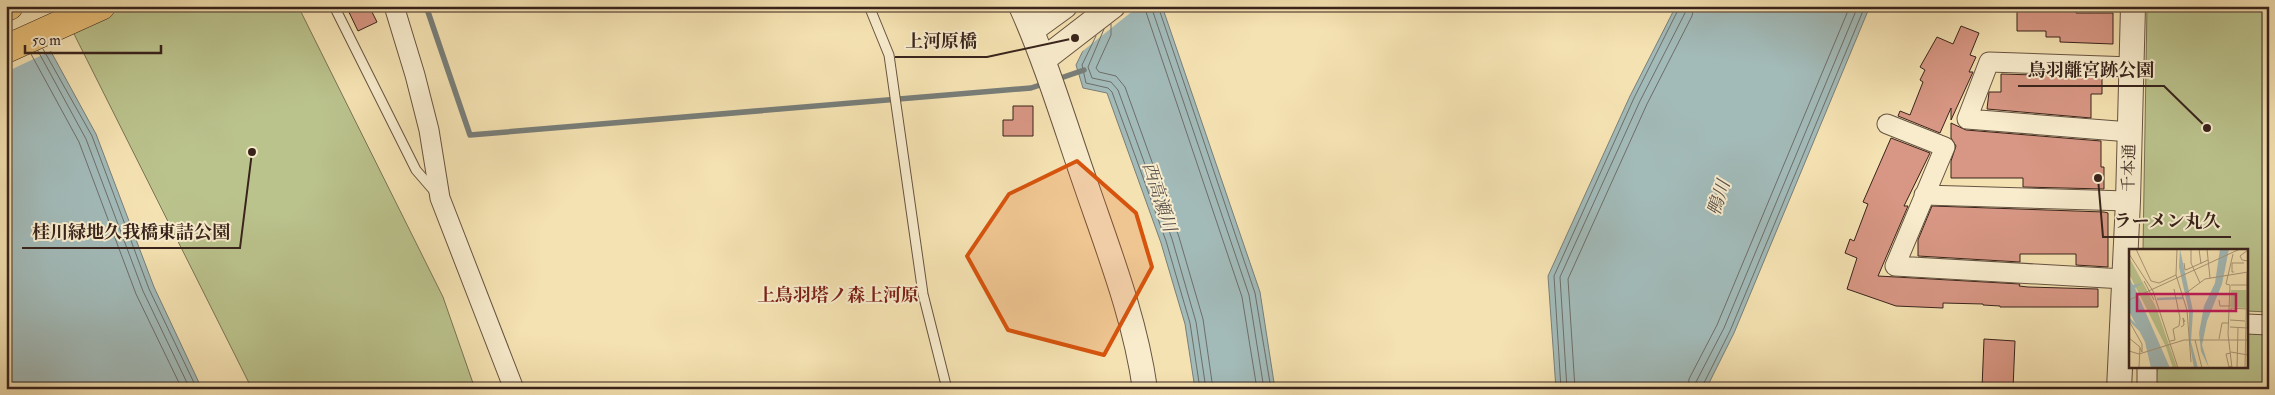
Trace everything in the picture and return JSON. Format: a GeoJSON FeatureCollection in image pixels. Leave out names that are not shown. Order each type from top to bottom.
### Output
{"type":"FeatureCollection","features":[{"type":"Feature","properties":{"kind":"highway"},"geometry":{"type":"LineString","coordinates":[[6,50],[100,6]]}},
{"type":"Feature","properties":{"kind":"street"},"geometry":{"type":"LineString","coordinates":[[394,6],[416,75],[429,130],[440,198],[514,389]]}},
{"type":"Feature","properties":{"kind":"street"},"geometry":{"type":"LineString","coordinates":[[1022,6],[1043,60],[1130,315],[1145,389]]}},
{"type":"Feature","properties":{"kind":"street"},"geometry":{"type":"LineString","coordinates":[[1032,30],[1065,6]]}},
{"type":"Feature","properties":{"kind":"street"},"geometry":{"type":"LineString","coordinates":[[1043,60],[1113,6]]}},
{"type":"Feature","properties":{"kind":"street","name":"千本通"},"geometry":{"type":"LineString","coordinates":[[2119,389],[2128,202],[2133,6]]}},
{"type":"Feature","properties":{"kind":"street"},"geometry":{"type":"LineString","coordinates":[[2130,132],[1966,119],[1989,62],[2132,67]]}},
{"type":"Feature","properties":{"kind":"street"},"geometry":{"type":"LineString","coordinates":[[1887,124],[1945,147],[1895,266],[2124,279]]}},
{"type":"Feature","properties":{"kind":"street"},"geometry":{"type":"LineString","coordinates":[[1924,195],[2128,202]]}},
{"type":"Feature","properties":{"kind":"street"},"geometry":{"type":"LineString","coordinates":[[2248,324],[2269,324]]}},
{"type":"Feature","properties":{"kind":"street"},"geometry":{"type":"LineString","coordinates":[[2147,389],[2148,368]]}},
{"type":"Feature","properties":{"kind":"lane"},"geometry":{"type":"LineString","coordinates":[[334,6],[416,170],[440,198]]}},
{"type":"Feature","properties":{"kind":"lane"},"geometry":{"type":"LineString","coordinates":[[869,6],[888,55],[923,294],[947,389]]}},
{"type":"Feature","properties":{"kind":"highlighted area"},"geometry":{"type":"Polygon","coordinates":[[[1077,161],[1136,213],[1152,267],[1104,355],[1008,330],[967,256],[1009,194],[1077,161]]]}},
{"type":"Feature","properties":{"kind":"green space"},"geometry":{"type":"Polygon","coordinates":[[[60,6],[298,6],[443,297],[475,389],[252,389],[60,6]]]}},
{"type":"Feature","properties":{"kind":"green space"},"geometry":{"type":"Polygon","coordinates":[[[2147,6],[2269,6],[2269,312],[2248,311],[2248,249],[2143,249],[2147,6]]]}},
{"type":"Feature","properties":{"kind":"green space"},"geometry":{"type":"Polygon","coordinates":[[[2248,332],[2269,333],[2269,389],[2156,389],[2157,368],[2248,368],[2248,332]]]}},
{"type":"Feature","properties":{"kind":"water"},"geometry":{"type":"Polygon","coordinates":[[[6,6],[26,6],[96,134],[154,287],[202,389],[6,389],[6,6]]]}},
{"type":"Feature","properties":{"kind":"water","name":"西高瀬川"},"geometry":{"type":"Polygon","coordinates":[[[1087,6],[1162,6],[1260,292],[1275,389],[1195,389],[1185,324],[1161,243],[1107,93],[1083,88],[1076,65],[1093,30],[1087,6]]]}},
{"type":"Feature","properties":{"kind":"water","name":"鴨川"},"geometry":{"type":"Polygon","coordinates":[[[1676,6],[1870,6],[1734,333],[1706,389],[1556,389],[1548,276],[1630,96],[1676,6]]]}},
{"type":"Feature","properties":{"kind":"pier"},"geometry":{"type":"Polygon","coordinates":[[[6,6],[29,6],[53,50],[6,72],[6,6]]]}},
{"type":"Feature","properties":{"kind":"pier"},"geometry":{"type":"Polygon","coordinates":[[[1084,6],[1139,6],[1079,54],[1091,29],[1084,6]]]}},
{"type":"Feature","properties":{"kind":"building"},"geometry":{"type":"Polygon","coordinates":[[[346,6],[369,6],[377,22],[358,31],[346,6]]]}},
{"type":"Feature","properties":{"kind":"building"},"geometry":{"type":"Polygon","coordinates":[[[2063,8],[2076,8],[2076,13],[2113,13],[2113,44],[2060,42],[2060,37],[2046,37],[2046,31],[2017,31],[2017,11],[2063,11],[2063,8]]]}},
{"type":"Feature","properties":{"kind":"building"},"geometry":{"type":"Polygon","coordinates":[[[1961,26],[1979,33],[1970,55],[1976,57],[1969,72],[1973,72],[1951,120],[1951,108],[1940,133],[1898,116],[1900,111],[1910,115],[1923,82],[1920,80],[1925,70],[1920,67],[1937,37],[1953,44],[1961,26]]]}},
{"type":"Feature","properties":{"kind":"building"},"geometry":{"type":"Polygon","coordinates":[[[2001,74],[2102,77],[2102,94],[2091,94],[2091,118],[1987,109],[1989,92],[2001,92],[2001,74]]]}},
{"type":"Feature","properties":{"kind":"building"},"geometry":{"type":"Polygon","coordinates":[[[1013,106],[1033,106],[1033,136],[1003,136],[1003,120],[1013,120],[1013,106]]]}},
{"type":"Feature","properties":{"kind":"building"},"geometry":{"type":"Polygon","coordinates":[[[1951,123],[1966,130],[2101,141],[2101,167],[2104,167],[2104,189],[2023,187],[2023,178],[1951,178],[1951,161],[1956,146],[1951,138],[1951,123]]]}},
{"type":"Feature","properties":{"kind":"building"},"geometry":{"type":"Polygon","coordinates":[[[1891,138],[1930,153],[1904,206],[1908,206],[1878,276],[2020,284],[2019,286],[2028,287],[2098,289],[2098,307],[2000,307],[1983,304],[1943,303],[1943,308],[1896,306],[1847,289],[1857,258],[1845,253],[1850,239],[1854,241],[1868,204],[1863,202],[1891,138]]]}},
{"type":"Feature","properties":{"kind":"building"},"geometry":{"type":"Polygon","coordinates":[[[1932,206],[2108,213],[2108,267],[2076,265],[2076,254],[2020,254],[2020,262],[1918,256],[1918,240],[1932,206]]]}},
{"type":"Feature","properties":{"kind":"building"},"geometry":{"type":"Polygon","coordinates":[[[1984,339],[2015,341],[2013,389],[1982,388],[1984,339]]]}},
{"type":"Feature","properties":{"kind":"waterway"},"geometry":{"type":"LineString","coordinates":[[426,6],[470,135],[1031,88],[1046,83]]}},
{"type":"Feature","properties":{"kind":"waterway"},"geometry":{"type":"LineString","coordinates":[[1055,80],[1084,70]]}},
{"type":"Feature","properties":{"kind":"place","name":"上河原橋"},"geometry":{"type":"Point","coordinates":[1075,38]}},
{"type":"Feature","properties":{"kind":"place","name":"鳥羽離宮跡公園"},"geometry":{"type":"Point","coordinates":[2207,128]}},
{"type":"Feature","properties":{"kind":"place","name":"桂川緑地久我橋東詰公園"},"geometry":{"type":"Point","coordinates":[252,152]}},
{"type":"Feature","properties":{"kind":"place","name":"ラーメン丸久"},"geometry":{"type":"Point","coordinates":[2098,178]}},
{"type":"Feature","properties":{"kind":"district","name":"上鳥羽塔ノ森上河原"},"geometry":{"type":"Point","coordinates":[838,295]}}]}
